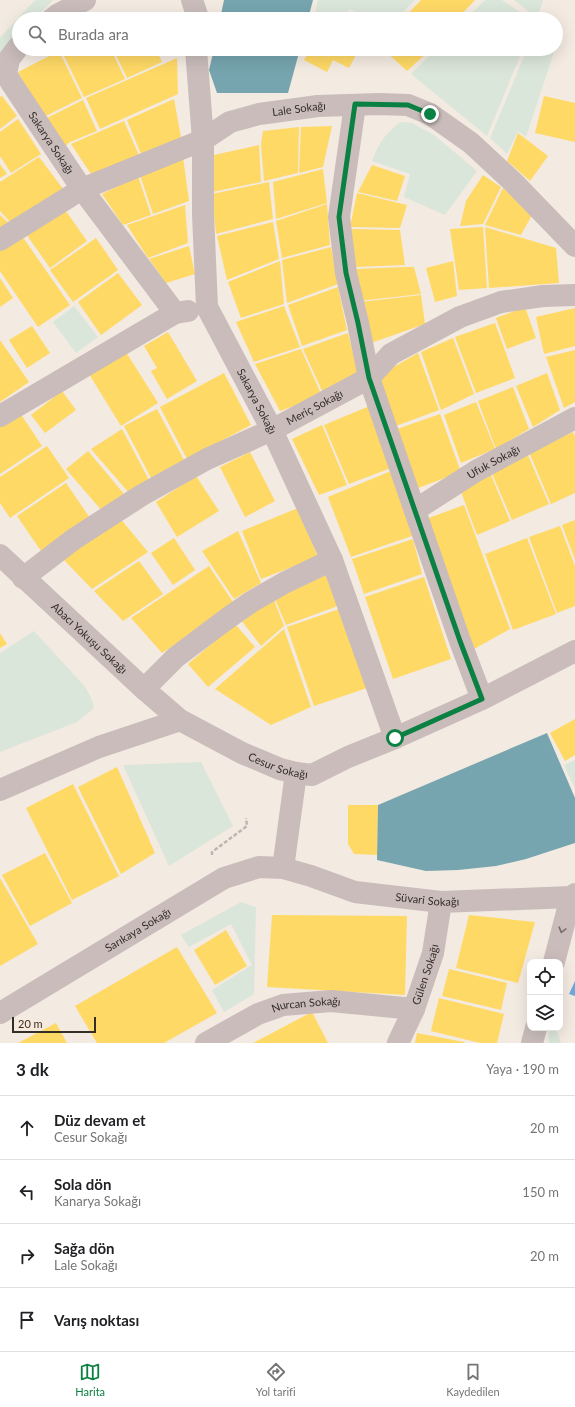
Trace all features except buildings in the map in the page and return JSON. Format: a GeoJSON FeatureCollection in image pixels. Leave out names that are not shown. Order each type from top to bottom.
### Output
{"type":"FeatureCollection","features":[{"type":"Feature","properties":{"kind":"street"},"geometry":{"type":"LineString","coordinates":[[63,12],[85,0]]}},
{"type":"Feature","properties":{"kind":"street"},"geometry":{"type":"LineString","coordinates":[[192,0],[196,12]]}},
{"type":"Feature","properties":{"kind":"street","name":"Sakarya Sokağı"},"geometry":{"type":"LineString","coordinates":[[12,55],[9,59],[6,74],[12,84],[82,189],[175,313]]}},
{"type":"Feature","properties":{"kind":"street","name":"Sakarya Sokağı"},"geometry":{"type":"LineString","coordinates":[[197,56],[203,140],[203,214],[206,307],[272,430],[332,560],[395,738]]}},
{"type":"Feature","properties":{"kind":"street"},"geometry":{"type":"LineString","coordinates":[[355,104],[339,217],[346,273],[369,378],[460,641],[482,699]]}},
{"type":"Feature","properties":{"kind":"street","name":"Lale Sokağı"},"geometry":{"type":"LineString","coordinates":[[0,240],[82,189],[203,140],[230,122],[260,114],[318,106],[355,104],[408,105],[430,114],[471,143],[513,182],[575,246]]}},
{"type":"Feature","properties":{"kind":"street","name":"Meriç Sokağı"},"geometry":{"type":"LineString","coordinates":[[23,578],[74,539],[148,492],[207,458],[272,430],[369,378],[391,354],[460,317],[501,302],[543,296],[575,295]]}},
{"type":"Feature","properties":{"kind":"street"},"geometry":{"type":"LineString","coordinates":[[0,416],[175,313],[206,307]]}},
{"type":"Feature","properties":{"kind":"street","name":"Ufuk Sokağı"},"geometry":{"type":"LineString","coordinates":[[415,510],[476,471],[575,418]]}},
{"type":"Feature","properties":{"kind":"street","name":"Abacı Yokuşu Sokağı"},"geometry":{"type":"LineString","coordinates":[[0,555],[144,689],[180,720]]}},
{"type":"Feature","properties":{"kind":"street"},"geometry":{"type":"LineString","coordinates":[[144,689],[176,657],[251,602],[284,583],[332,560]]}},
{"type":"Feature","properties":{"kind":"street","name":"Cesur Sokağı"},"geometry":{"type":"LineString","coordinates":[[180,720],[242,753],[280,769],[312,775],[348,757],[395,738],[482,699],[575,651]]}},
{"type":"Feature","properties":{"kind":"street"},"geometry":{"type":"LineString","coordinates":[[0,790],[99,747],[180,720]]}},
{"type":"Feature","properties":{"kind":"street"},"geometry":{"type":"LineString","coordinates":[[282,868],[296,773]]}},
{"type":"Feature","properties":{"kind":"street","name":"Sarıkaya Sokağı"},"geometry":{"type":"LineString","coordinates":[[0,1013],[224,878],[259,867],[282,868]]}},
{"type":"Feature","properties":{"kind":"street","name":"Süvari Sokağı"},"geometry":{"type":"LineString","coordinates":[[282,868],[311,876],[355,892],[441,902],[573,895]]}},
{"type":"Feature","properties":{"kind":"street"},"geometry":{"type":"LineString","coordinates":[[555,959],[573,895]]}},
{"type":"Feature","properties":{"kind":"street","name":"Gülen Sokağı"},"geometry":{"type":"LineString","coordinates":[[398,1043],[414,1009],[433,953],[441,902]]}},
{"type":"Feature","properties":{"kind":"street","name":"Nurcan Sokağı"},"geometry":{"type":"LineString","coordinates":[[206,1043],[258,1014],[283,1005],[331,1001],[414,1009]]}},
{"type":"Feature","properties":{"kind":"street"},"geometry":{"type":"LineString","coordinates":[[532,1043],[535,1031]]}},
{"type":"Feature","properties":{"kind":"path"},"geometry":{"type":"LineString","coordinates":[[224,878],[212,858],[212,852],[247,826],[246,818]]}},
{"type":"Feature","properties":{"kind":"shaded area"},"geometry":{"type":"Polygon","coordinates":[[[35,0],[53,0],[42,12],[24,12],[35,0]]]}},
{"type":"Feature","properties":{"kind":"shaded area"},"geometry":{"type":"Polygon","coordinates":[[[318,0],[415,0],[403,12],[356,12],[349,9],[348,12],[315,12],[318,0]]]}},
{"type":"Feature","properties":{"kind":"shaded area"},"geometry":{"type":"Polygon","coordinates":[[[485,0],[502,0],[520,12],[473,12],[485,0]]]}},
{"type":"Feature","properties":{"kind":"shaded area"},"geometry":{"type":"Polygon","coordinates":[[[514,0],[543,0],[539,12],[529,12],[514,0]]]}},
{"type":"Feature","properties":{"kind":"shaded area"},"geometry":{"type":"Polygon","coordinates":[[[12,25],[12,42],[0,54],[0,38],[12,25]]]}},
{"type":"Feature","properties":{"kind":"shaded area"},"geometry":{"type":"Polygon","coordinates":[[[429,56],[520,56],[487,136],[411,74],[429,56]]]}},
{"type":"Feature","properties":{"kind":"shaded area"},"geometry":{"type":"Polygon","coordinates":[[[524,56],[553,56],[526,137],[518,131],[507,154],[490,138],[524,56]]]}},
{"type":"Feature","properties":{"kind":"shaded area"},"geometry":{"type":"Polygon","coordinates":[[[400,122],[412,123],[434,135],[477,171],[445,215],[404,197],[410,174],[372,161],[383,139],[400,122]]]}},
{"type":"Feature","properties":{"kind":"shaded area"},"geometry":{"type":"Polygon","coordinates":[[[74,306],[98,337],[76,353],[53,322],[74,306]]]}},
{"type":"Feature","properties":{"kind":"shaded area"},"geometry":{"type":"Polygon","coordinates":[[[34,631],[86,688],[94,708],[77,722],[0,752],[0,653],[34,631]]]}},
{"type":"Feature","properties":{"kind":"shaded area"},"geometry":{"type":"Polygon","coordinates":[[[575,760],[575,789],[564,765],[575,760]]]}},
{"type":"Feature","properties":{"kind":"shaded area"},"geometry":{"type":"Polygon","coordinates":[[[201,762],[233,826],[169,866],[123,765],[201,762]]]}},
{"type":"Feature","properties":{"kind":"shaded area"},"geometry":{"type":"Polygon","coordinates":[[[241,902],[256,907],[254,994],[224,1012],[212,990],[252,965],[231,924],[189,947],[181,935],[241,902]]]}},
{"type":"Feature","properties":{"kind":"shaded area"},"geometry":{"type":"Polygon","coordinates":[[[549,1031],[557,1031],[561,1043],[549,1043],[549,1031]]]}},
{"type":"Feature","properties":{"kind":"route"},"geometry":{"type":"LineString","coordinates":[[395,738],[482,699],[460,641],[369,378],[346,273],[339,217],[355,104],[408,105],[430,114]]}}]}
